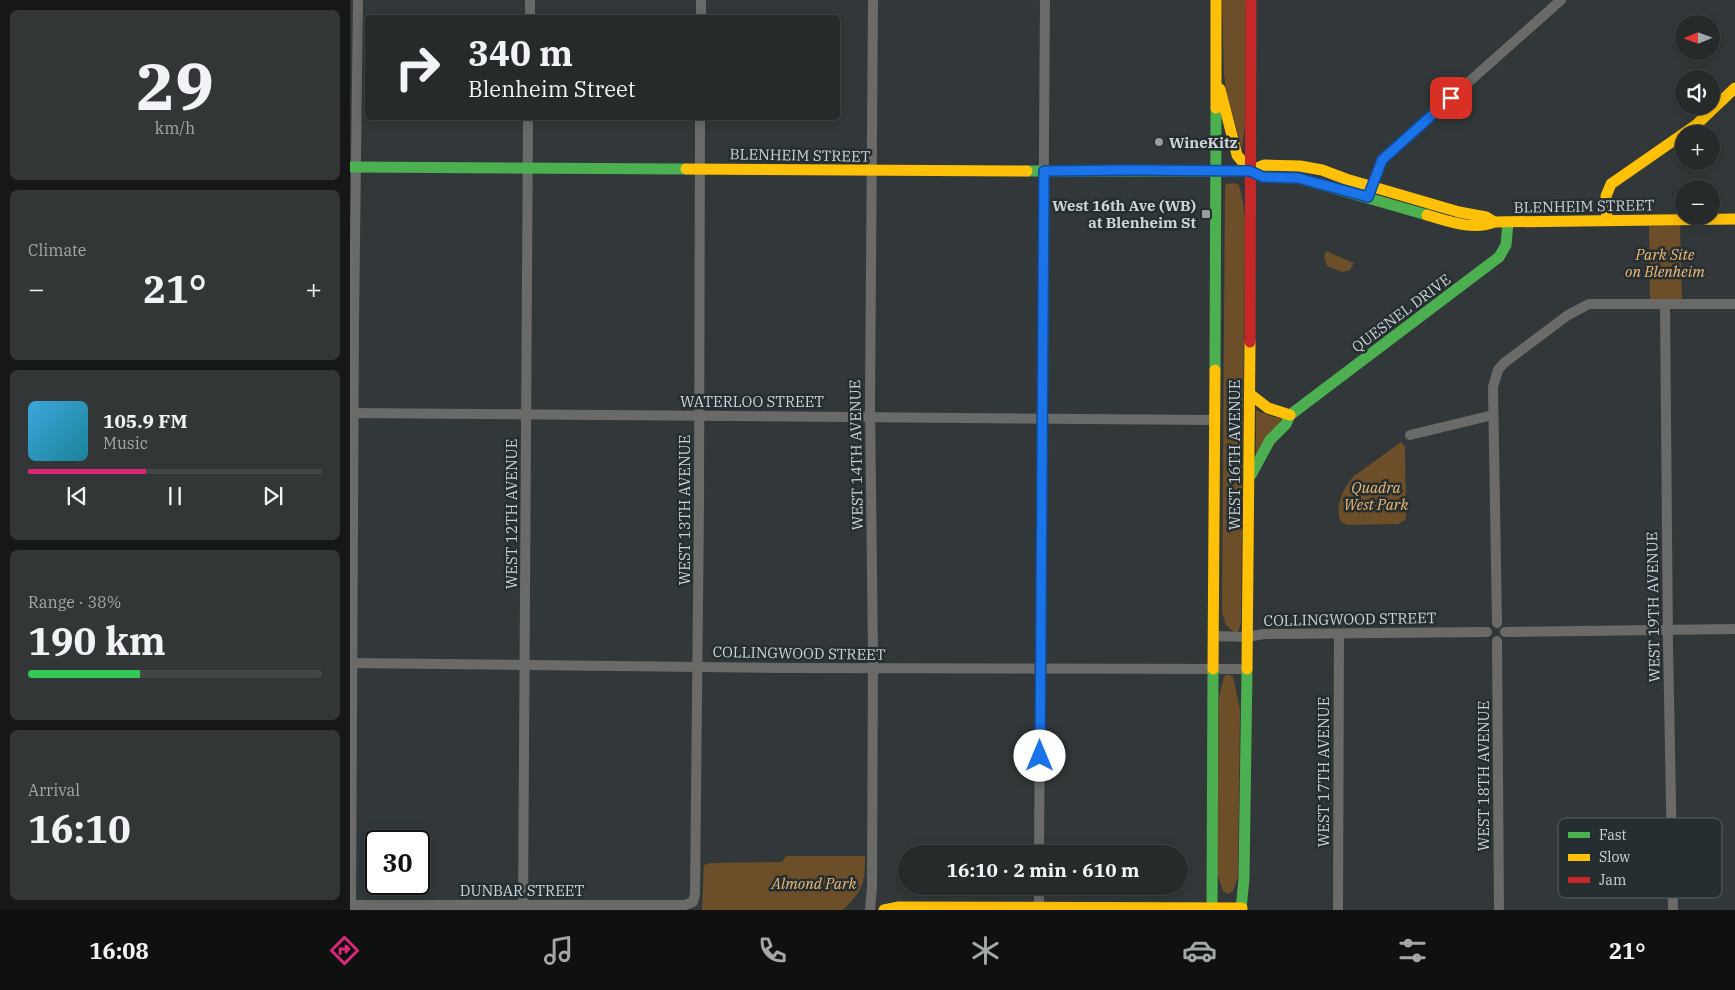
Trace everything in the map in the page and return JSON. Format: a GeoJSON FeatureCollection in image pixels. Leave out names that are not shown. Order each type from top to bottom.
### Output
{"type":"FeatureCollection","features":[{"type":"Feature","properties":{"kind":"main road","name":"WEST 16TH AVENUE"},"geometry":{"type":"LineString","coordinates":[[1212,909],[1216,0]]}},
{"type":"Feature","properties":{"kind":"main road","name":"WEST 16TH AVENUE"},"geometry":{"type":"LineString","coordinates":[[1242,909],[1250,479],[1251,0]]}},
{"type":"Feature","properties":{"kind":"main road"},"geometry":{"type":"LineString","coordinates":[[1216,76],[1223,94],[1237,155],[1250,171]]}},
{"type":"Feature","properties":{"kind":"main road"},"geometry":{"type":"LineString","coordinates":[[1607,220],[1606,196],[1611,184],[1696,125],[1735,88]]}},
{"type":"Feature","properties":{"kind":"main road","name":"BLENHEIM STREET"},"geometry":{"type":"LineString","coordinates":[[353,167],[1250,171],[1264,165],[1300,166],[1322,170],[1370,192],[1486,217],[1494,222],[1735,219]]}},
{"type":"Feature","properties":{"kind":"main road","name":"QUESNEL DRIVE"},"geometry":{"type":"LineString","coordinates":[[1250,479],[1270,440],[1286,424],[1290,415],[1499,257],[1505,251],[1508,238],[1508,222]]}},
{"type":"Feature","properties":{"kind":"main road"},"geometry":{"type":"LineString","coordinates":[[1250,394],[1262,406],[1290,415]]}},
{"type":"Feature","properties":{"kind":"main road"},"geometry":{"type":"LineString","coordinates":[[884,910],[899,907],[1242,909]]}},
{"type":"Feature","properties":{"kind":"street"},"geometry":{"type":"LineString","coordinates":[[351,906],[353,167],[358,0]]}},
{"type":"Feature","properties":{"kind":"street"},"geometry":{"type":"LineString","coordinates":[[530,0],[530,15]]}},
{"type":"Feature","properties":{"kind":"street"},"geometry":{"type":"LineString","coordinates":[[701,0],[701,15]]}},
{"type":"Feature","properties":{"kind":"street","name":"WEST 14TH AVENUE"},"geometry":{"type":"LineString","coordinates":[[870,910],[872,887],[874,669],[870,417],[873,0]]}},
{"type":"Feature","properties":{"kind":"street"},"geometry":{"type":"LineString","coordinates":[[1039,845],[1045,0]]}},
{"type":"Feature","properties":{"kind":"street"},"geometry":{"type":"LineString","coordinates":[[1370,192],[1382,160],[1561,0]]}},
{"type":"Feature","properties":{"kind":"street","name":"WEST 12TH AVENUE"},"geometry":{"type":"LineString","coordinates":[[523,908],[528,120]]}},
{"type":"Feature","properties":{"kind":"street","name":"WEST 13TH AVENUE"},"geometry":{"type":"LineString","coordinates":[[693,902],[695,894],[700,120]]}},
{"type":"Feature","properties":{"kind":"street"},"geometry":{"type":"LineString","coordinates":[[1497,623],[1493,415],[1495,380],[1504,363],[1568,316],[1589,304],[1735,304]]}},
{"type":"Feature","properties":{"kind":"street","name":"WEST 19TH AVENUE"},"geometry":{"type":"LineString","coordinates":[[1665,304],[1671,818]]}},
{"type":"Feature","properties":{"kind":"street","name":"WATERLOO STREET"},"geometry":{"type":"LineString","coordinates":[[352,413],[1214,420]]}},
{"type":"Feature","properties":{"kind":"street"},"geometry":{"type":"LineString","coordinates":[[1410,435],[1493,415]]}},
{"type":"Feature","properties":{"kind":"street"},"geometry":{"type":"LineString","coordinates":[[1497,623],[1502,624],[1505,632],[1504,637],[1497,641],[1491,640],[1487,632],[1489,626],[1497,623]]}},
{"type":"Feature","properties":{"kind":"street"},"geometry":{"type":"LineString","coordinates":[[1505,632],[1735,629]]}},
{"type":"Feature","properties":{"kind":"street","name":"COLLINGWOOD STREET"},"geometry":{"type":"LineString","coordinates":[[1213,636],[1487,632]]}},
{"type":"Feature","properties":{"kind":"street","name":"WEST 17TH AVENUE"},"geometry":{"type":"LineString","coordinates":[[1338,910],[1339,634]]}},
{"type":"Feature","properties":{"kind":"street","name":"WEST 18TH AVENUE"},"geometry":{"type":"LineString","coordinates":[[1497,641],[1499,910]]}},
{"type":"Feature","properties":{"kind":"street","name":"COLLINGWOOD STREET"},"geometry":{"type":"LineString","coordinates":[[351,663],[874,669],[1247,669]]}},
{"type":"Feature","properties":{"kind":"street"},"geometry":{"type":"LineString","coordinates":[[1039,895],[1039,908]]}},
{"type":"Feature","properties":{"kind":"street","name":"DUNBAR STREET"},"geometry":{"type":"LineString","coordinates":[[351,906],[523,908],[685,906],[693,902]]}},
{"type":"Feature","properties":{"kind":"green space"},"geometry":{"type":"Polygon","coordinates":[[[1222,0],[1246,0],[1245,125],[1242,149],[1227,94],[1224,75],[1222,0]]]}},
{"type":"Feature","properties":{"kind":"green space"},"geometry":{"type":"Polygon","coordinates":[[[1235,183],[1239,185],[1245,218],[1241,622],[1238,632],[1234,632],[1226,625],[1222,613],[1225,188],[1226,184],[1235,183]]]}},
{"type":"Feature","properties":{"kind":"green space","name":"Park Site on Blenheim"},"geometry":{"type":"Polygon","coordinates":[[[1680,225],[1682,300],[1650,300],[1649,226],[1680,225]]]}},
{"type":"Feature","properties":{"kind":"green space"},"geometry":{"type":"Polygon","coordinates":[[[1326,251],[1354,263],[1350,270],[1342,272],[1327,266],[1324,257],[1326,251]]]}},
{"type":"Feature","properties":{"kind":"green space"},"geometry":{"type":"Polygon","coordinates":[[[1256,410],[1273,417],[1283,418],[1256,454],[1256,410]]]}},
{"type":"Feature","properties":{"kind":"green space","name":"Quadra West Park"},"geometry":{"type":"Polygon","coordinates":[[[1401,442],[1405,447],[1405,520],[1398,524],[1348,525],[1341,522],[1339,504],[1343,492],[1350,481],[1354,476],[1401,442]]]}},
{"type":"Feature","properties":{"kind":"green space"},"geometry":{"type":"Polygon","coordinates":[[[1226,675],[1233,677],[1240,709],[1238,877],[1233,891],[1228,894],[1223,891],[1217,873],[1219,697],[1226,675]]]}},
{"type":"Feature","properties":{"kind":"green space","name":"Almond Park"},"geometry":{"type":"Polygon","coordinates":[[[786,856],[865,856],[862,886],[843,910],[702,910],[704,865],[711,863],[782,862],[786,856]]]}},
{"type":"Feature","properties":{"kind":"traffic: fast"},"geometry":{"type":"LineString","coordinates":[[1215,370],[1216,108]]}},
{"type":"Feature","properties":{"kind":"traffic: fast"},"geometry":{"type":"LineString","coordinates":[[350,167],[686,169]]}},
{"type":"Feature","properties":{"kind":"traffic: fast"},"geometry":{"type":"LineString","coordinates":[[1027,171],[1250,171],[1263,177],[1298,178],[1427,215]]}},
{"type":"Feature","properties":{"kind":"traffic: fast"},"geometry":{"type":"LineString","coordinates":[[1251,475],[1270,440],[1286,424],[1290,415],[1499,257],[1506,245],[1508,222]]}},
{"type":"Feature","properties":{"kind":"traffic: fast"},"geometry":{"type":"LineString","coordinates":[[1212,910],[1213,669]]}},
{"type":"Feature","properties":{"kind":"traffic: fast"},"geometry":{"type":"LineString","coordinates":[[1241,910],[1244,878],[1247,669]]}},
{"type":"Feature","properties":{"kind":"traffic: slow"},"geometry":{"type":"LineString","coordinates":[[1216,0],[1216,108]]}},
{"type":"Feature","properties":{"kind":"traffic: slow"},"geometry":{"type":"LineString","coordinates":[[1607,220],[1606,196],[1611,184],[1696,125],[1735,88]]}},
{"type":"Feature","properties":{"kind":"traffic: slow"},"geometry":{"type":"LineString","coordinates":[[1220,89],[1237,155],[1250,171]]}},
{"type":"Feature","properties":{"kind":"traffic: slow"},"geometry":{"type":"LineString","coordinates":[[1250,171],[1264,165],[1300,166],[1322,170],[1346,179],[1459,212],[1486,217],[1494,222]]}},
{"type":"Feature","properties":{"kind":"traffic: slow"},"geometry":{"type":"LineString","coordinates":[[686,169],[1027,171]]}},
{"type":"Feature","properties":{"kind":"traffic: slow"},"geometry":{"type":"LineString","coordinates":[[1427,215],[1461,224],[1478,226],[1494,222],[1735,219]]}},
{"type":"Feature","properties":{"kind":"traffic: slow"},"geometry":{"type":"LineString","coordinates":[[1247,669],[1250,342]]}},
{"type":"Feature","properties":{"kind":"traffic: slow"},"geometry":{"type":"LineString","coordinates":[[1213,669],[1215,370]]}},
{"type":"Feature","properties":{"kind":"traffic: slow"},"geometry":{"type":"LineString","coordinates":[[1250,394],[1268,408],[1290,415]]}},
{"type":"Feature","properties":{"kind":"traffic: slow"},"geometry":{"type":"LineString","coordinates":[[884,910],[899,907],[1242,908]]}},
{"type":"Feature","properties":{"kind":"traffic: jam"},"geometry":{"type":"LineString","coordinates":[[1250,342],[1251,0]]}},
{"type":"Feature","properties":{"kind":"place","name":"WineKitz"},"geometry":{"type":"Point","coordinates":[1159,142]}},
{"type":"Feature","properties":{"kind":"place","name":"West 16th Ave (WB) at Blenheim St"},"geometry":{"type":"Point","coordinates":[1206,214]}},
{"type":"Feature","properties":{"kind":"route"},"geometry":{"type":"LineString","coordinates":[[1040,756],[1044,171],[1250,171],[1263,177],[1298,178],[1368,197],[1382,160],[1451,98]]}}]}
